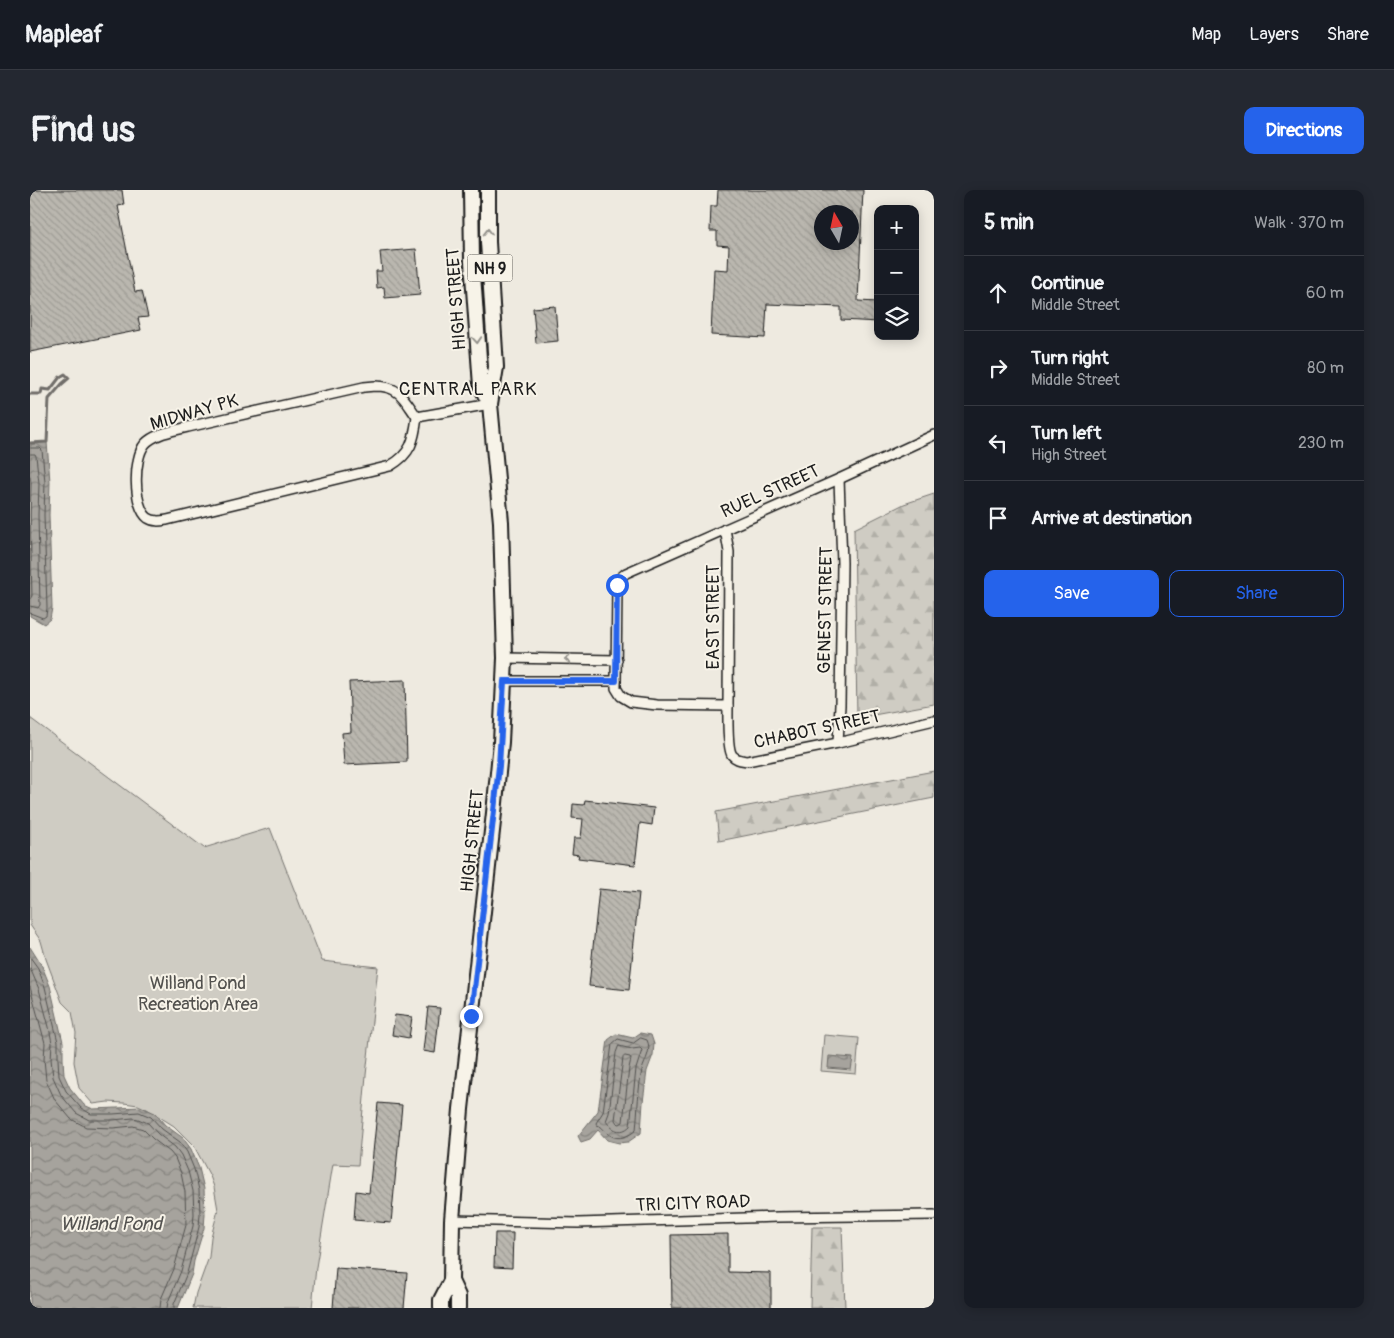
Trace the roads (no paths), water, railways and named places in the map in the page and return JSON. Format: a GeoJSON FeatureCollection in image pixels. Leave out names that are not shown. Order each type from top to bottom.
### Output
{"type":"FeatureCollection","features":[{"type":"Feature","properties":{"kind":"main road","name":"HIGH STREET"},"geometry":{"type":"LineString","coordinates":[[471,190],[472,261],[479,366],[481,386],[490,404]]}},
{"type":"Feature","properties":{"kind":"main road","name":"HIGH STREET"},"geometry":{"type":"LineString","coordinates":[[451,1281],[452,1220],[461,1109],[498,775],[504,681],[500,522],[490,404],[496,367],[488,242],[488,190]]}},
{"type":"Feature","properties":{"kind":"main road","name":"NH 9"},"geometry":{"type":"LineString","coordinates":[[441,1308],[441,1300],[451,1281]]}},
{"type":"Feature","properties":{"kind":"main road","name":"NH 9"},"geometry":{"type":"LineString","coordinates":[[451,1281],[458,1296],[458,1308]]}},
{"type":"Feature","properties":{"kind":"street","name":"MIDWAY PK"},"geometry":{"type":"LineString","coordinates":[[375,386],[393,388],[400,394],[417,417],[412,444],[400,461],[390,466],[167,520],[156,521],[150,519],[139,506],[137,480],[140,453],[143,445],[161,434],[375,386]]}},
{"type":"Feature","properties":{"kind":"street"},"geometry":{"type":"LineString","coordinates":[[417,417],[490,404]]}},
{"type":"Feature","properties":{"kind":"street","name":"RUEL STREET"},"geometry":{"type":"LineString","coordinates":[[617,660],[617,585],[620,578],[626,573],[934,435]]}},
{"type":"Feature","properties":{"kind":"street","name":"GENEST STREET"},"geometry":{"type":"LineString","coordinates":[[838,743],[842,562],[839,479]]}},
{"type":"Feature","properties":{"kind":"street","name":"EAST STREET"},"geometry":{"type":"LineString","coordinates":[[725,529],[729,552],[728,706]]}},
{"type":"Feature","properties":{"kind":"street"},"geometry":{"type":"LineString","coordinates":[[504,658],[617,660],[616,688],[621,696],[631,702],[656,705],[728,706]]}},
{"type":"Feature","properties":{"kind":"street"},"geometry":{"type":"LineString","coordinates":[[504,681],[616,681]]}},
{"type":"Feature","properties":{"kind":"street","name":"CHABOT STREET"},"geometry":{"type":"LineString","coordinates":[[728,706],[729,749],[732,756],[739,760],[747,761],[838,743],[934,720]]}},
{"type":"Feature","properties":{"kind":"street","name":"TRI CITY ROAD"},"geometry":{"type":"LineString","coordinates":[[452,1220],[578,1223],[778,1217],[934,1215]]}},
{"type":"Feature","properties":{"kind":"water"},"geometry":{"type":"Polygon","coordinates":[[[47,442],[50,482],[49,515],[52,608],[50,619],[44,624],[30,616],[30,443],[47,442]]]}},
{"type":"Feature","properties":{"kind":"water","name":"Willand Pond"},"geometry":{"type":"Polygon","coordinates":[[[30,947],[42,966],[50,986],[63,1042],[64,1075],[70,1088],[84,1105],[93,1109],[141,1107],[155,1113],[165,1125],[183,1138],[191,1149],[199,1168],[204,1189],[204,1228],[192,1274],[178,1308],[30,1308],[30,947]]]}},
{"type":"Feature","properties":{"kind":"water"},"geometry":{"type":"Polygon","coordinates":[[[640,1033],[651,1035],[654,1044],[653,1055],[647,1071],[641,1133],[628,1142],[619,1143],[607,1140],[598,1130],[590,1139],[581,1142],[578,1136],[598,1111],[608,1040],[616,1034],[633,1038],[640,1033]]]}},
{"type":"Feature","properties":{"kind":"water"},"geometry":{"type":"Polygon","coordinates":[[[829,1056],[853,1058],[851,1070],[828,1068],[829,1056]]]}},
{"type":"Feature","properties":{"kind":"waterway"},"geometry":{"type":"LineString","coordinates":[[30,394],[41,394],[42,389],[50,390],[60,377],[65,374],[69,378],[49,399],[47,442],[30,443]]}},
{"type":"Feature","properties":{"kind":"district","name":"CENTRAL PARK"},"geometry":{"type":"Point","coordinates":[468,388]}},
{"type":"Feature","properties":{"kind":"park label","name":"Willand Pond Recreation Area"},"geometry":{"type":"Point","coordinates":[198,993]}}]}
